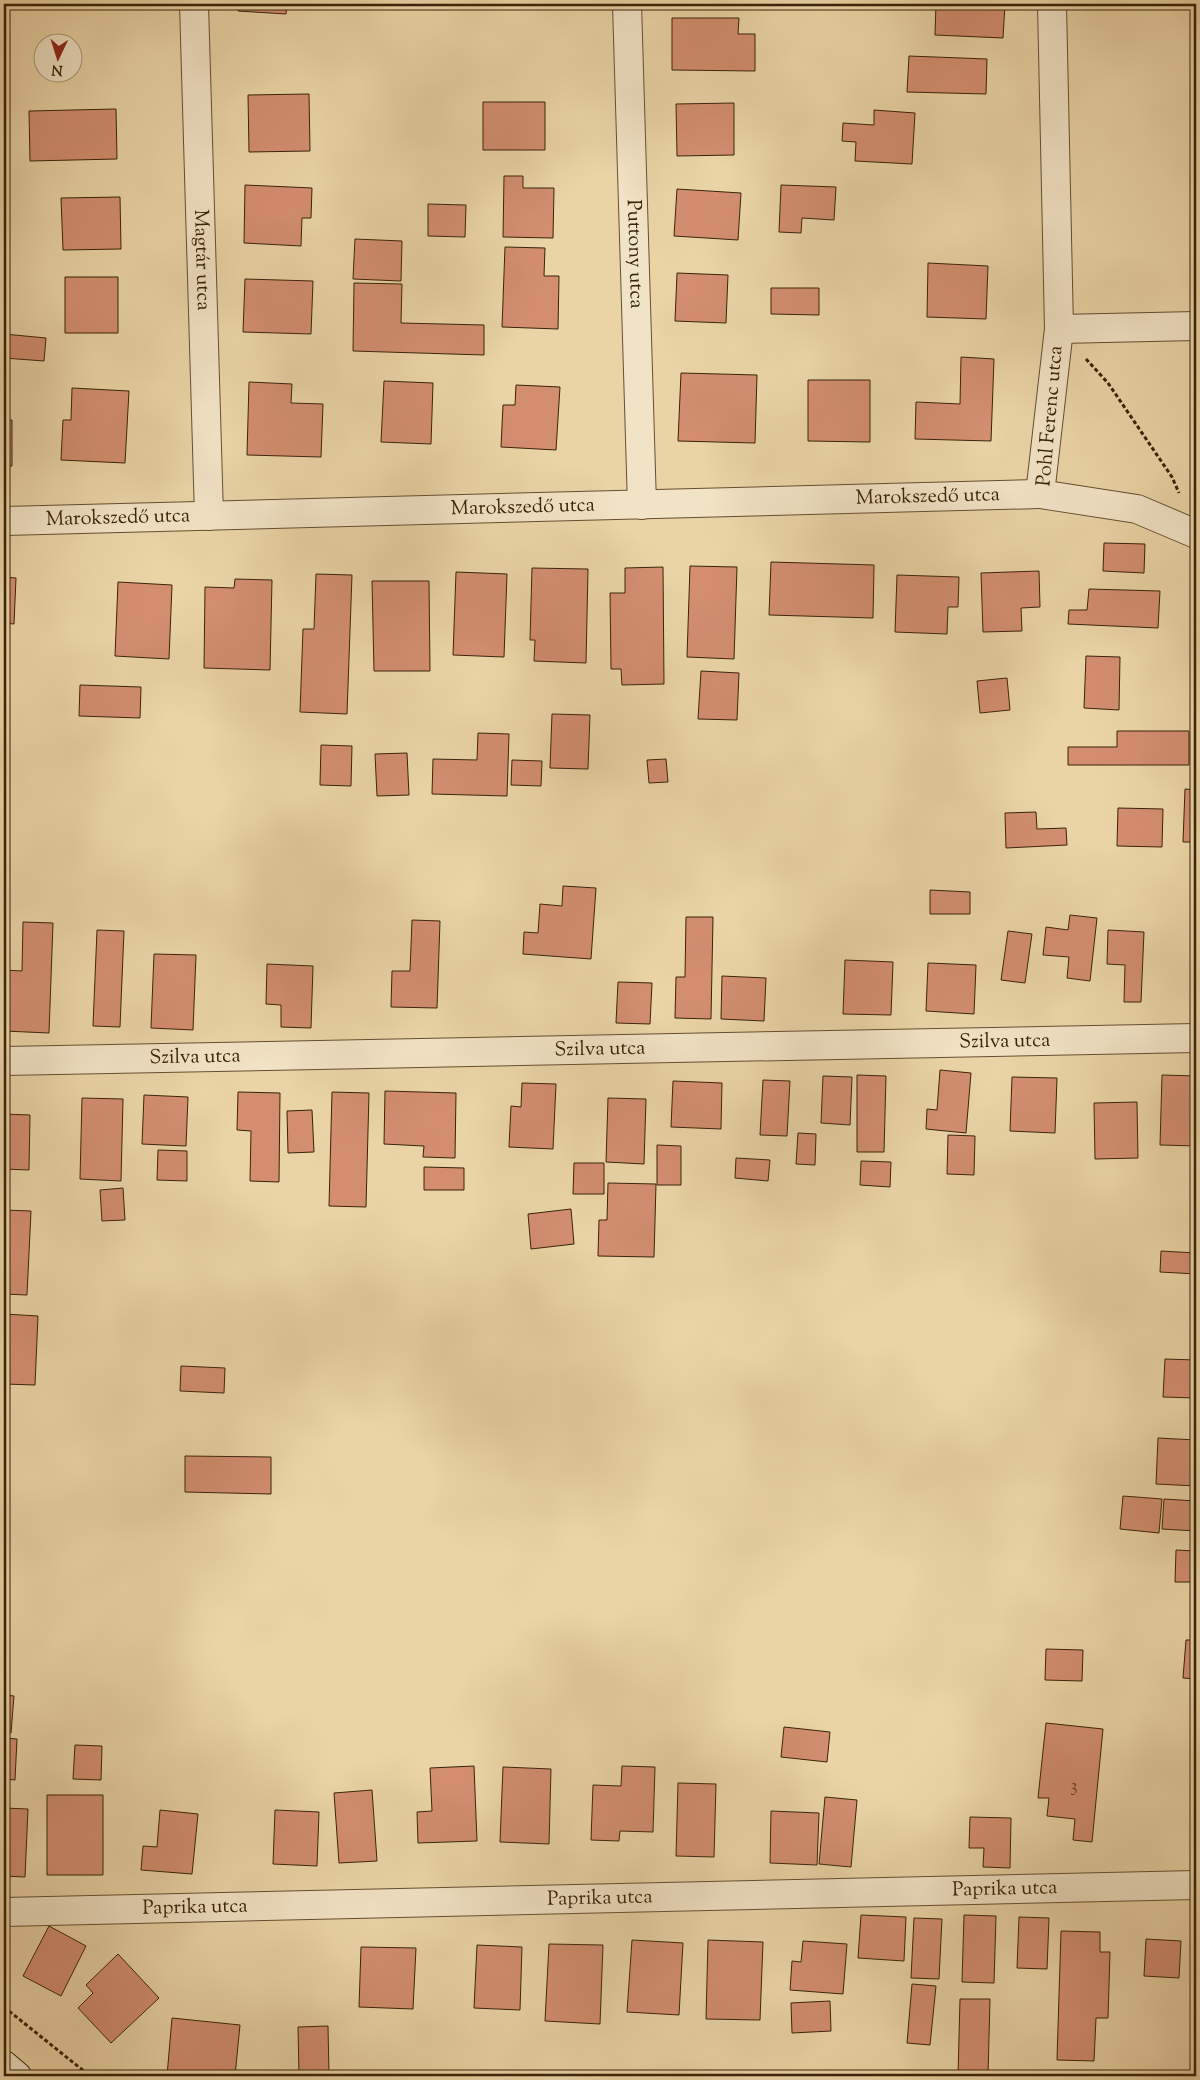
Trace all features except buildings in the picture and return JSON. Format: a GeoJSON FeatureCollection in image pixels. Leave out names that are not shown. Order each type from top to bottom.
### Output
{"type":"FeatureCollection","features":[{"type":"Feature","properties":{"kind":"street","name":"Magtár utca"},"geometry":{"type":"LineString","coordinates":[[194,4],[209,516]]}},
{"type":"Feature","properties":{"kind":"street","name":"Puttony utca"},"geometry":{"type":"LineString","coordinates":[[627,4],[642,505]]}},
{"type":"Feature","properties":{"kind":"street","name":"Pohl Ferenc utca"},"geometry":{"type":"LineString","coordinates":[[1052,4],[1059,329],[1040,494],[1137,509],[1196,534]]}},
{"type":"Feature","properties":{"kind":"street"},"geometry":{"type":"LineString","coordinates":[[1059,329],[1196,326]]}},
{"type":"Feature","properties":{"kind":"street","name":"Marokszedő utca"},"geometry":{"type":"LineString","coordinates":[[4,521],[1040,494]]}},
{"type":"Feature","properties":{"kind":"street","name":"Szilva utca"},"geometry":{"type":"LineString","coordinates":[[4,1061],[1196,1038]]}},
{"type":"Feature","properties":{"kind":"street","name":"Paprika utca"},"geometry":{"type":"LineString","coordinates":[[4,1912],[1196,1885]]}},
{"type":"Feature","properties":{"kind":"street"},"geometry":{"type":"LineString","coordinates":[[4,2065],[18,2076]]}},
{"type":"Feature","properties":{"kind":"path","name":"Pohl Ferenc utca"},"geometry":{"type":"LineString","coordinates":[[1059,329],[1108,383],[1172,478],[1180,495]]}},
{"type":"Feature","properties":{"kind":"path"},"geometry":{"type":"LineString","coordinates":[[4,2007],[90,2076]]}}]}
